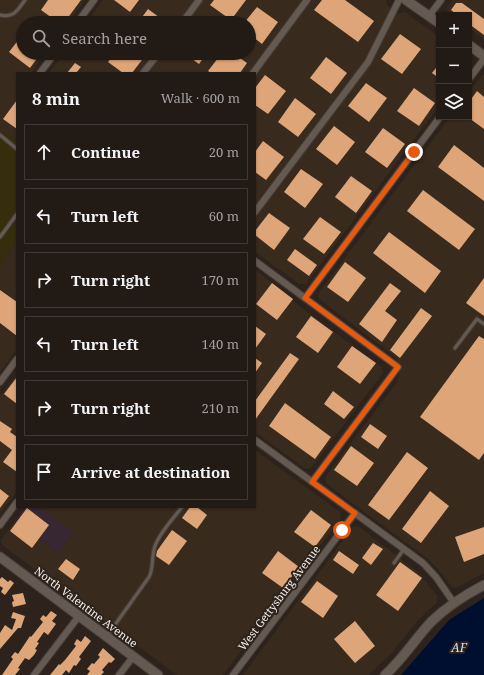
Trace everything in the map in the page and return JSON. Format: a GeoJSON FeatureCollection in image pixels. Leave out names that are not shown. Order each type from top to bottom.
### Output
{"type":"FeatureCollection","features":[{"type":"Feature","properties":{"kind":"street"},"geometry":{"type":"LineString","coordinates":[[82,16],[94,0]]}},
{"type":"Feature","properties":{"kind":"street"},"geometry":{"type":"LineString","coordinates":[[187,16],[200,0]]}},
{"type":"Feature","properties":{"kind":"street"},"geometry":{"type":"LineString","coordinates":[[254,72],[307,0]]}},
{"type":"Feature","properties":{"kind":"street"},"geometry":{"type":"LineString","coordinates":[[256,211],[368,62],[399,0]]}},
{"type":"Feature","properties":{"kind":"street"},"geometry":{"type":"LineString","coordinates":[[406,0],[436,22]]}},
{"type":"Feature","properties":{"kind":"street"},"geometry":{"type":"LineString","coordinates":[[429,16],[441,0]]}},
{"type":"Feature","properties":{"kind":"street"},"geometry":{"type":"LineString","coordinates":[[472,47],[484,57],[472,75]]}},
{"type":"Feature","properties":{"kind":"street"},"geometry":{"type":"LineString","coordinates":[[41,72],[50,60]]}},
{"type":"Feature","properties":{"kind":"street"},"geometry":{"type":"LineString","coordinates":[[144,72],[153,60]]}},
{"type":"Feature","properties":{"kind":"street"},"geometry":{"type":"LineString","coordinates":[[305,298],[438,120]]}},
{"type":"Feature","properties":{"kind":"street"},"geometry":{"type":"LineString","coordinates":[[256,262],[398,367],[312,482]]}},
{"type":"Feature","properties":{"kind":"street"},"geometry":{"type":"LineString","coordinates":[[0,382],[16,360]]}},
{"type":"Feature","properties":{"kind":"street"},"geometry":{"type":"LineString","coordinates":[[256,441],[429,569],[454,603]]}},
{"type":"Feature","properties":{"kind":"street"},"geometry":{"type":"LineString","coordinates":[[0,525],[16,503]]}},
{"type":"Feature","properties":{"kind":"street","name":"West Gettysburg Avenue"},"geometry":{"type":"LineString","coordinates":[[233,675],[355,513]]}},
{"type":"Feature","properties":{"kind":"street","name":"North Valentine Avenue"},"geometry":{"type":"LineString","coordinates":[[0,557],[158,675]]}},
{"type":"Feature","properties":{"kind":"street"},"geometry":{"type":"LineString","coordinates":[[385,675],[403,657],[431,622],[454,603],[484,585]]}},
{"type":"Feature","properties":{"kind":"street"},"geometry":{"type":"LineString","coordinates":[[34,675],[79,616]]}},
{"type":"Feature","properties":{"kind":"street"},"geometry":{"type":"LineString","coordinates":[[119,675],[133,657]]}},
{"type":"Feature","properties":{"kind":"lane"},"geometry":{"type":"LineString","coordinates":[[0,15],[8,16],[15,13],[25,0]]}},
{"type":"Feature","properties":{"kind":"lane"},"geometry":{"type":"LineString","coordinates":[[0,135],[16,148]]}},
{"type":"Feature","properties":{"kind":"lane"},"geometry":{"type":"LineString","coordinates":[[0,237],[16,215]]}},
{"type":"Feature","properties":{"kind":"lane"},"geometry":{"type":"LineString","coordinates":[[455,348],[477,319],[484,324]]}},
{"type":"Feature","properties":{"kind":"lane"},"geometry":{"type":"LineString","coordinates":[[107,636],[149,577],[152,570],[154,550],[157,542],[181,508]]}},
{"type":"Feature","properties":{"kind":"lane"},"geometry":{"type":"LineString","coordinates":[[394,563],[404,549]]}},
{"type":"Feature","properties":{"kind":"shaded area"},"geometry":{"type":"Polygon","coordinates":[[[0,0],[85,0],[73,16],[16,16],[16,60],[40,60],[32,72],[16,72],[16,141],[0,129],[0,0]]]}},
{"type":"Feature","properties":{"kind":"shaded area"},"geometry":{"type":"Polygon","coordinates":[[[103,0],[386,0],[387,5],[398,14],[405,12],[436,35],[436,110],[306,284],[299,284],[256,253],[256,72],[50,72],[59,60],[256,60],[256,16],[91,16],[103,0]]]}},
{"type":"Feature","properties":{"kind":"shaded area"},"geometry":{"type":"Polygon","coordinates":[[[452,0],[484,0],[484,39],[472,30],[472,12],[448,12],[447,7],[452,0]]]}},
{"type":"Feature","properties":{"kind":"shaded area"},"geometry":{"type":"Polygon","coordinates":[[[482,75],[484,75],[484,573],[456,588],[451,586],[428,559],[328,485],[325,481],[326,476],[397,382],[400,370],[398,361],[393,355],[319,299],[318,294],[448,120],[472,120],[472,88],[482,75]]]}},
{"type":"Feature","properties":{"kind":"shaded area"},"geometry":{"type":"Polygon","coordinates":[[[16,243],[16,350],[0,372],[0,265],[16,243]]]}},
{"type":"Feature","properties":{"kind":"shaded area"},"geometry":{"type":"Polygon","coordinates":[[[256,270],[302,308],[382,367],[383,373],[311,468],[306,469],[256,433],[256,270]]]}},
{"type":"Feature","properties":{"kind":"shaded area"},"geometry":{"type":"Polygon","coordinates":[[[16,375],[16,492],[0,514],[0,396],[16,375]]]}},
{"type":"Feature","properties":{"kind":"shaded area"},"geometry":{"type":"Polygon","coordinates":[[[256,451],[340,512],[341,518],[223,675],[177,675],[2,545],[1,540],[15,521],[58,553],[74,532],[41,508],[256,508],[256,451]]]}},
{"type":"Feature","properties":{"kind":"shaded area"},"geometry":{"type":"Polygon","coordinates":[[[25,508],[41,508],[74,532],[58,553],[15,521],[25,508]]]}},
{"type":"Feature","properties":{"kind":"shaded area"},"geometry":{"type":"Polygon","coordinates":[[[358,526],[420,574],[437,596],[437,602],[419,619],[390,655],[368,675],[243,675],[353,527],[358,526]]]}},
{"type":"Feature","properties":{"kind":"sand"},"geometry":{"type":"Polygon","coordinates":[[[0,129],[16,141],[16,243],[0,265],[0,129]]]}},
{"type":"Feature","properties":{"kind":"water","name":"AF"},"geometry":{"type":"Polygon","coordinates":[[[484,598],[484,675],[401,675],[449,620],[484,598]]]}},
{"type":"Feature","properties":{"kind":"building"},"geometry":{"type":"Polygon","coordinates":[[[48,0],[81,0],[69,16],[49,16],[41,10],[48,0]]]}},
{"type":"Feature","properties":{"kind":"building"},"geometry":{"type":"Polygon","coordinates":[[[114,0],[139,0],[130,12],[114,0]]]}},
{"type":"Feature","properties":{"kind":"building"},"geometry":{"type":"Polygon","coordinates":[[[214,0],[246,0],[234,16],[225,16],[210,5],[214,0]]]}},
{"type":"Feature","properties":{"kind":"building"},"geometry":{"type":"Polygon","coordinates":[[[322,0],[345,0],[374,21],[358,42],[314,10],[322,0]]]}},
{"type":"Feature","properties":{"kind":"building"},"geometry":{"type":"Polygon","coordinates":[[[456,3],[462,3],[484,19],[484,35],[472,26],[472,12],[453,12],[451,10],[456,3]]]}},
{"type":"Feature","properties":{"kind":"building"},"geometry":{"type":"Polygon","coordinates":[[[257,7],[278,22],[262,44],[256,39],[256,16],[250,16],[257,7]]]}},
{"type":"Feature","properties":{"kind":"building"},"geometry":{"type":"Polygon","coordinates":[[[148,9],[158,16],[143,16],[148,9]]]}},
{"type":"Feature","properties":{"kind":"building"},"geometry":{"type":"Polygon","coordinates":[[[400,34],[421,49],[402,74],[381,59],[400,34]]]}},
{"type":"Feature","properties":{"kind":"building"},"geometry":{"type":"Polygon","coordinates":[[[16,43],[16,57],[9,52],[16,43]]]}},
{"type":"Feature","properties":{"kind":"building"},"geometry":{"type":"Polygon","coordinates":[[[326,57],[347,73],[331,94],[310,78],[326,57]]]}},
{"type":"Feature","properties":{"kind":"building"},"geometry":{"type":"Polygon","coordinates":[[[20,60],[36,60],[30,68],[20,60]]]}},
{"type":"Feature","properties":{"kind":"building"},"geometry":{"type":"Polygon","coordinates":[[[110,60],[142,60],[133,72],[122,72],[108,62],[110,60]]]}},
{"type":"Feature","properties":{"kind":"building"},"geometry":{"type":"Polygon","coordinates":[[[194,60],[202,60],[199,64],[194,60]]]}},
{"type":"Feature","properties":{"kind":"building"},"geometry":{"type":"Polygon","coordinates":[[[217,60],[243,60],[247,63],[241,72],[208,71],[217,60]]]}},
{"type":"Feature","properties":{"kind":"building"},"geometry":{"type":"Polygon","coordinates":[[[75,63],[81,67],[77,72],[68,72],[75,63]]]}},
{"type":"Feature","properties":{"kind":"building"},"geometry":{"type":"Polygon","coordinates":[[[436,68],[436,76],[432,73],[436,68]]]}},
{"type":"Feature","properties":{"kind":"building"},"geometry":{"type":"Polygon","coordinates":[[[265,75],[286,91],[268,114],[256,106],[256,87],[265,75]]]}},
{"type":"Feature","properties":{"kind":"building"},"geometry":{"type":"Polygon","coordinates":[[[366,83],[387,98],[369,122],[348,106],[366,83]]]}},
{"type":"Feature","properties":{"kind":"building"},"geometry":{"type":"Polygon","coordinates":[[[414,88],[435,103],[419,126],[397,111],[414,88]]]}},
{"type":"Feature","properties":{"kind":"building"},"geometry":{"type":"Polygon","coordinates":[[[477,91],[484,97],[484,129],[472,120],[472,98],[477,91]]]}},
{"type":"Feature","properties":{"kind":"building"},"geometry":{"type":"Polygon","coordinates":[[[295,98],[316,114],[298,137],[278,122],[295,98]]]}},
{"type":"Feature","properties":{"kind":"building"},"geometry":{"type":"Polygon","coordinates":[[[16,101],[16,128],[3,119],[16,101]]]}},
{"type":"Feature","properties":{"kind":"building"},"geometry":{"type":"Polygon","coordinates":[[[334,126],[355,142],[337,165],[316,149],[334,126]]]}},
{"type":"Feature","properties":{"kind":"building"},"geometry":{"type":"Polygon","coordinates":[[[383,128],[405,144],[387,168],[365,152],[383,128]]]}},
{"type":"Feature","properties":{"kind":"building"},"geometry":{"type":"Polygon","coordinates":[[[263,141],[284,157],[266,180],[256,173],[256,151],[263,141]]]}},
{"type":"Feature","properties":{"kind":"building"},"geometry":{"type":"Polygon","coordinates":[[[454,145],[484,168],[484,201],[438,167],[454,145]]]}},
{"type":"Feature","properties":{"kind":"building"},"geometry":{"type":"Polygon","coordinates":[[[301,169],[323,184],[305,208],[284,192],[301,169]]]}},
{"type":"Feature","properties":{"kind":"building"},"geometry":{"type":"Polygon","coordinates":[[[351,176],[372,191],[356,213],[335,197],[351,176]]]}},
{"type":"Feature","properties":{"kind":"building"},"geometry":{"type":"Polygon","coordinates":[[[423,190],[475,229],[459,250],[407,211],[423,190]]]}},
{"type":"Feature","properties":{"kind":"building"},"geometry":{"type":"Polygon","coordinates":[[[269,213],[290,228],[274,250],[256,236],[256,230],[269,213]]]}},
{"type":"Feature","properties":{"kind":"building"},"geometry":{"type":"Polygon","coordinates":[[[320,217],[341,232],[324,254],[303,239],[320,217]]]}},
{"type":"Feature","properties":{"kind":"building"},"geometry":{"type":"Polygon","coordinates":[[[389,232],[441,271],[425,293],[373,253],[389,232]]]}},
{"type":"Feature","properties":{"kind":"building"},"geometry":{"type":"Polygon","coordinates":[[[295,249],[317,265],[309,276],[287,260],[295,249]]]}},
{"type":"Feature","properties":{"kind":"building"},"geometry":{"type":"Polygon","coordinates":[[[345,262],[366,278],[348,302],[327,287],[345,262]]]}},
{"type":"Feature","properties":{"kind":"building"},"geometry":{"type":"Polygon","coordinates":[[[484,278],[484,316],[466,303],[484,278]]]}},
{"type":"Feature","properties":{"kind":"building"},"geometry":{"type":"Polygon","coordinates":[[[272,283],[293,299],[277,320],[256,304],[272,283]]]}},
{"type":"Feature","properties":{"kind":"building"},"geometry":{"type":"Polygon","coordinates":[[[390,283],[401,291],[385,311],[397,320],[382,342],[359,324],[390,283]]]}},
{"type":"Feature","properties":{"kind":"building"},"geometry":{"type":"Polygon","coordinates":[[[0,290],[16,301],[16,335],[0,323],[0,290]]]}},
{"type":"Feature","properties":{"kind":"building"},"geometry":{"type":"Polygon","coordinates":[[[421,308],[432,316],[400,358],[390,350],[421,308]]]}},
{"type":"Feature","properties":{"kind":"building"},"geometry":{"type":"Polygon","coordinates":[[[311,316],[333,332],[318,353],[296,337],[311,316]]]}},
{"type":"Feature","properties":{"kind":"building"},"geometry":{"type":"Polygon","coordinates":[[[256,327],[266,334],[256,348],[256,327]]]}},
{"type":"Feature","properties":{"kind":"building"},"geometry":{"type":"Polygon","coordinates":[[[479,336],[484,339],[484,453],[479,460],[420,417],[479,336]]]}},
{"type":"Feature","properties":{"kind":"building"},"geometry":{"type":"Polygon","coordinates":[[[352,346],[376,363],[360,384],[337,367],[352,346]]]}},
{"type":"Feature","properties":{"kind":"building"},"geometry":{"type":"Polygon","coordinates":[[[290,353],[299,359],[256,419],[256,400],[290,353]]]}},
{"type":"Feature","properties":{"kind":"building"},"geometry":{"type":"Polygon","coordinates":[[[256,359],[262,363],[256,372],[256,359]]]}},
{"type":"Feature","properties":{"kind":"building"},"geometry":{"type":"Polygon","coordinates":[[[16,378],[16,403],[4,394],[16,378]]]}},
{"type":"Feature","properties":{"kind":"building"},"geometry":{"type":"Polygon","coordinates":[[[333,391],[354,407],[344,419],[324,404],[333,391]]]}},
{"type":"Feature","properties":{"kind":"building"},"geometry":{"type":"Polygon","coordinates":[[[285,403],[331,437],[315,459],[269,426],[285,403]]]}},
{"type":"Feature","properties":{"kind":"building"},"geometry":{"type":"Polygon","coordinates":[[[0,421],[12,429],[10,432],[16,436],[16,471],[3,462],[12,450],[0,441],[0,421]]]}},
{"type":"Feature","properties":{"kind":"building"},"geometry":{"type":"Polygon","coordinates":[[[370,424],[387,436],[378,449],[361,437],[370,424]]]}},
{"type":"Feature","properties":{"kind":"building"},"geometry":{"type":"Polygon","coordinates":[[[351,446],[374,463],[357,486],[334,470],[351,446]]]}},
{"type":"Feature","properties":{"kind":"building"},"geometry":{"type":"Polygon","coordinates":[[[407,452],[428,468],[389,520],[368,505],[407,452]]]}},
{"type":"Feature","properties":{"kind":"building"},"geometry":{"type":"Polygon","coordinates":[[[0,489],[9,496],[0,508],[0,489]]]}},
{"type":"Feature","properties":{"kind":"building"},"geometry":{"type":"Polygon","coordinates":[[[430,491],[449,506],[421,543],[402,529],[430,491]]]}},
{"type":"Feature","properties":{"kind":"building"},"geometry":{"type":"Polygon","coordinates":[[[27,508],[49,525],[32,548],[10,531],[27,508]]]}},
{"type":"Feature","properties":{"kind":"building"},"geometry":{"type":"Polygon","coordinates":[[[189,508],[198,508],[207,515],[197,529],[182,518],[189,508]]]}},
{"type":"Feature","properties":{"kind":"building"},"geometry":{"type":"Polygon","coordinates":[[[311,510],[331,525],[315,547],[294,532],[311,510]]]}},
{"type":"Feature","properties":{"kind":"building"},"geometry":{"type":"Polygon","coordinates":[[[484,527],[484,554],[464,562],[455,537],[484,527]]]}},
{"type":"Feature","properties":{"kind":"building"},"geometry":{"type":"Polygon","coordinates":[[[172,530],[187,541],[169,565],[156,556],[157,551],[172,530]]]}},
{"type":"Feature","properties":{"kind":"building"},"geometry":{"type":"Polygon","coordinates":[[[373,543],[383,549],[371,565],[362,558],[373,543]]]}},
{"type":"Feature","properties":{"kind":"building"},"geometry":{"type":"Polygon","coordinates":[[[278,551],[299,567],[283,588],[262,573],[278,551]]]}},
{"type":"Feature","properties":{"kind":"building"},"geometry":{"type":"Polygon","coordinates":[[[339,551],[359,565],[353,574],[333,560],[339,551]]]}},
{"type":"Feature","properties":{"kind":"building"},"geometry":{"type":"Polygon","coordinates":[[[66,559],[80,569],[73,580],[58,569],[66,559]]]}},
{"type":"Feature","properties":{"kind":"building"},"geometry":{"type":"Polygon","coordinates":[[[400,562],[422,578],[398,611],[376,595],[400,562]]]}},
{"type":"Feature","properties":{"kind":"building"},"geometry":{"type":"Polygon","coordinates":[[[2,577],[8,582],[10,580],[14,583],[5,595],[1,592],[3,588],[0,586],[0,579],[2,577]]]}},
{"type":"Feature","properties":{"kind":"building"},"geometry":{"type":"Polygon","coordinates":[[[317,581],[338,596],[323,618],[301,602],[317,581]]]}},
{"type":"Feature","properties":{"kind":"building"},"geometry":{"type":"Polygon","coordinates":[[[23,593],[26,604],[13,607],[12,602],[14,601],[12,595],[23,593]]]}},
{"type":"Feature","properties":{"kind":"building"},"geometry":{"type":"Polygon","coordinates":[[[51,611],[57,615],[52,621],[56,624],[48,635],[44,632],[37,642],[39,643],[35,649],[37,650],[34,655],[29,660],[25,658],[18,668],[20,669],[15,675],[2,675],[13,659],[11,657],[15,652],[18,654],[30,636],[31,637],[43,622],[40,619],[43,615],[46,617],[51,611]]]}},
{"type":"Feature","properties":{"kind":"building"},"geometry":{"type":"Polygon","coordinates":[[[13,612],[25,616],[21,628],[18,628],[0,649],[0,633],[5,625],[12,630],[16,619],[11,618],[13,612]]]}},
{"type":"Feature","properties":{"kind":"building"},"geometry":{"type":"Polygon","coordinates":[[[355,621],[375,646],[355,663],[334,639],[355,621]]]}},
{"type":"Feature","properties":{"kind":"building"},"geometry":{"type":"Polygon","coordinates":[[[85,636],[91,641],[79,657],[81,659],[76,666],[74,665],[69,673],[66,670],[62,675],[50,675],[76,646],[74,644],[77,639],[81,642],[85,636]]]}},
{"type":"Feature","properties":{"kind":"building"},"geometry":{"type":"Polygon","coordinates":[[[103,648],[115,659],[111,663],[109,662],[102,670],[104,672],[101,675],[87,675],[90,671],[87,669],[100,657],[98,655],[103,648]]]}},
{"type":"Feature","properties":{"kind":"route"},"geometry":{"type":"LineString","coordinates":[[342,530],[355,513],[312,482],[398,367],[305,298],[414,152]]}}]}
